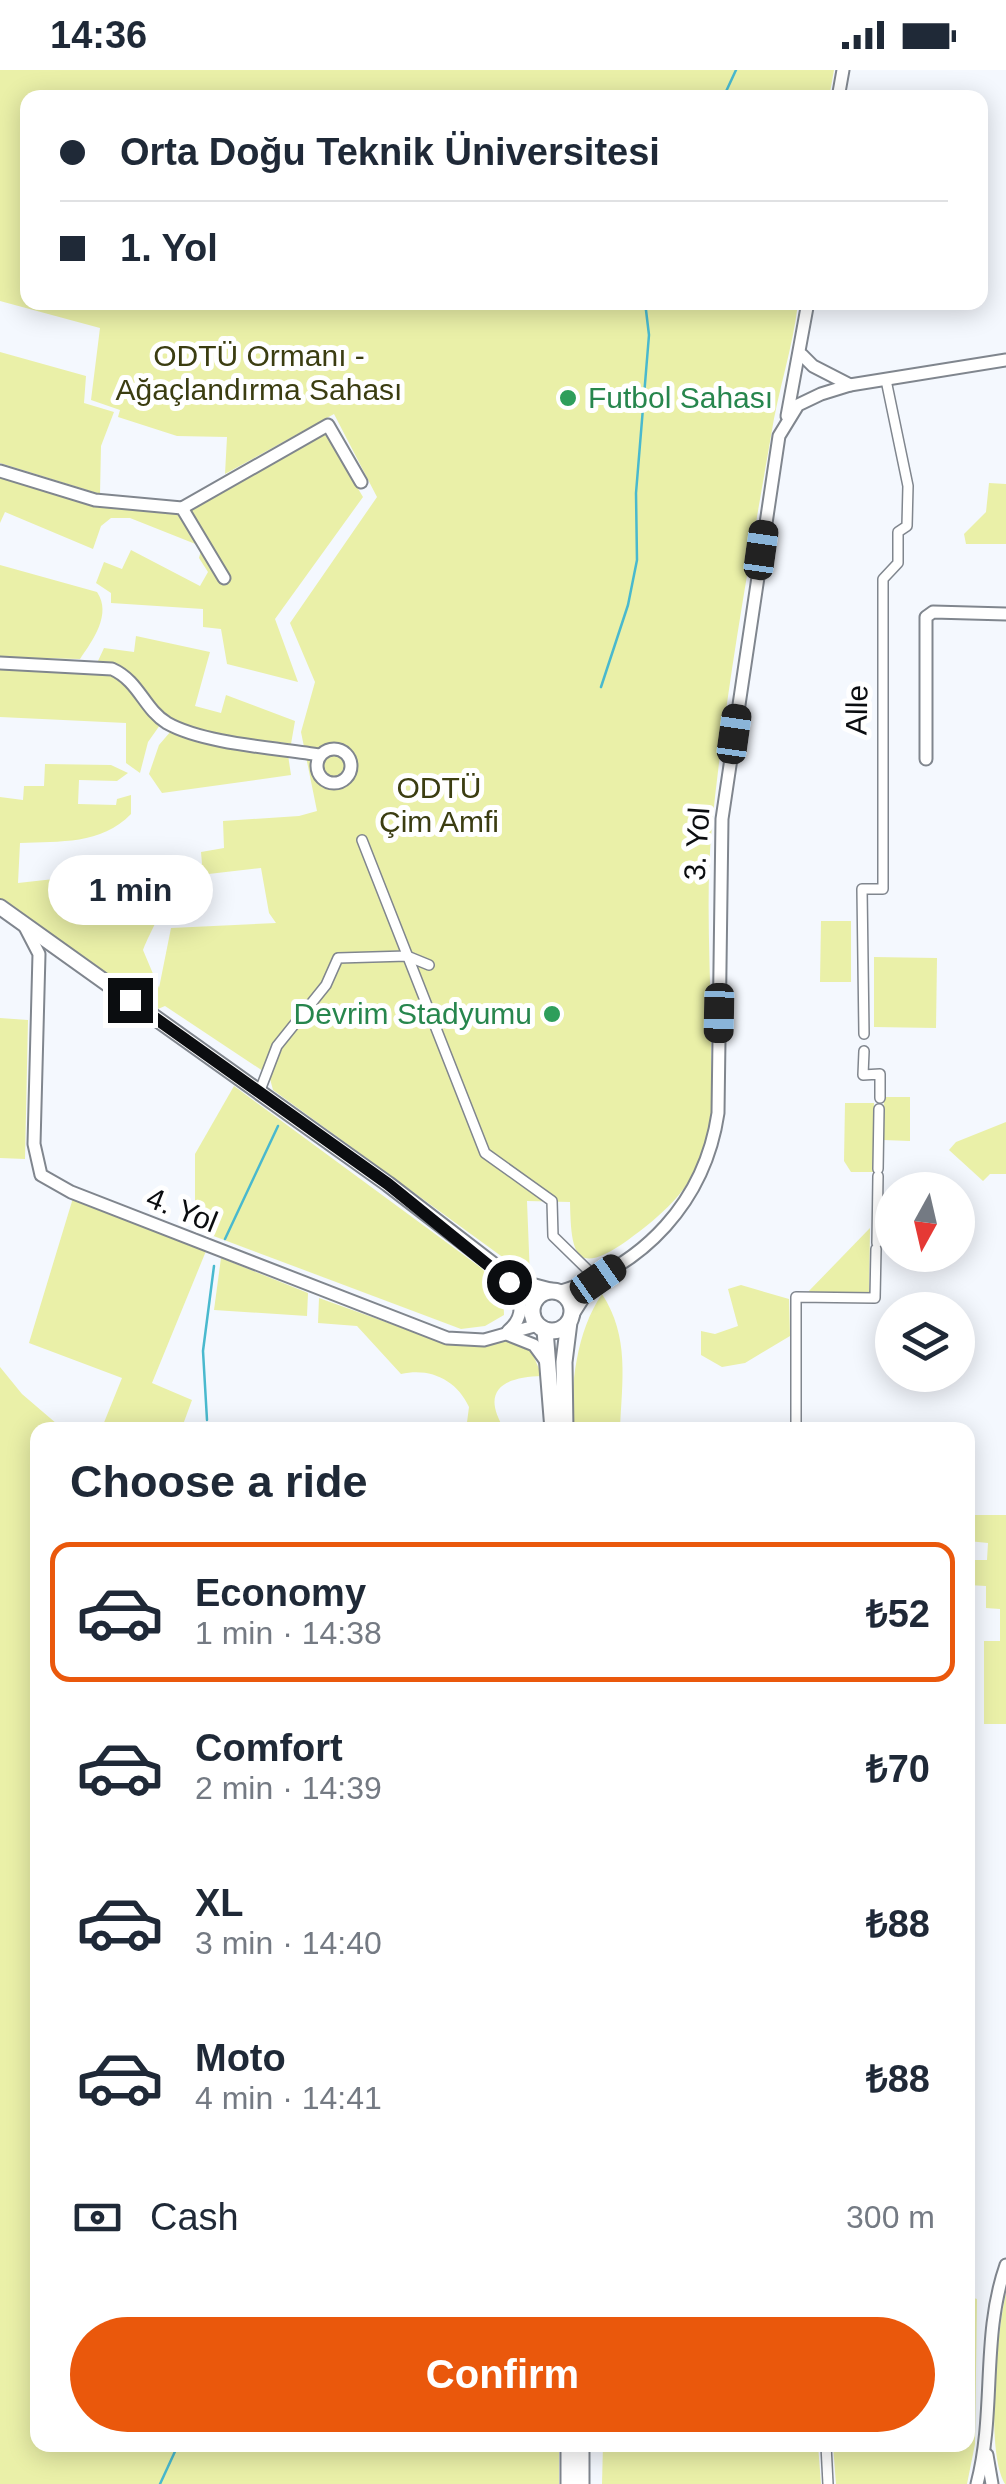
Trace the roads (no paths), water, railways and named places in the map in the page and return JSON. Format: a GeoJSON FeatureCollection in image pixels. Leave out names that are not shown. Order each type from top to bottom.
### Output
{"type":"FeatureCollection","features":[{"type":"Feature","properties":{"kind":"main road"},"geometry":{"type":"LineString","coordinates":[[553,1422],[550,1370],[542,1327],[533,1307],[540,1296],[555,1292],[569,1300],[565,1422]]}},
{"type":"Feature","properties":{"kind":"main road"},"geometry":{"type":"LineString","coordinates":[[542,1327],[556,1331],[570,1319]]}},
{"type":"Feature","properties":{"kind":"main road"},"geometry":{"type":"LineString","coordinates":[[569,2452],[569,2484]]}},
{"type":"Feature","properties":{"kind":"main road"},"geometry":{"type":"LineString","coordinates":[[581,2452],[581,2484]]}},
{"type":"Feature","properties":{"kind":"street","name":"3. Yol"},"geometry":{"type":"LineString","coordinates":[[555,1292],[597,1279],[631,1255],[684,1206],[700,1183],[713,1147],[718,1112],[722,819],[764,522],[779,436],[787,419],[802,355],[807,310]]}},
{"type":"Feature","properties":{"kind":"street"},"geometry":{"type":"LineString","coordinates":[[802,355],[829,376],[850,385]]}},
{"type":"Feature","properties":{"kind":"street"},"geometry":{"type":"LineString","coordinates":[[787,419],[798,405],[850,385],[1006,360]]}},
{"type":"Feature","properties":{"kind":"street","name":"Alle"},"geometry":{"type":"LineString","coordinates":[[864,1034],[862,890],[883,889],[883,579],[898,564],[898,532],[907,526],[908,486],[886,380]]}},
{"type":"Feature","properties":{"kind":"street"},"geometry":{"type":"LineString","coordinates":[[0,470],[95,500],[182,508],[328,425],[361,482]]}},
{"type":"Feature","properties":{"kind":"street"},"geometry":{"type":"LineString","coordinates":[[182,508],[224,578]]}},
{"type":"Feature","properties":{"kind":"street"},"geometry":{"type":"LineString","coordinates":[[926,759],[926,618],[933,612],[1006,614]]}},
{"type":"Feature","properties":{"kind":"street"},"geometry":{"type":"LineString","coordinates":[[0,663],[112,669],[128,676],[154,712],[168,724],[196,733],[320,755]]}},
{"type":"Feature","properties":{"kind":"street"},"geometry":{"type":"LineString","coordinates":[[362,840],[485,1153],[552,1201],[553,1236],[597,1279]]}},
{"type":"Feature","properties":{"kind":"street"},"geometry":{"type":"LineString","coordinates":[[0,907],[504,1274],[522,1285],[555,1292]]}},
{"type":"Feature","properties":{"kind":"street","name":"4. Yol"},"geometry":{"type":"LineString","coordinates":[[19,920],[33,938],[40,972],[34,1144],[42,1175],[83,1197],[444,1337],[467,1342],[542,1327]]}},
{"type":"Feature","properties":{"kind":"street"},"geometry":{"type":"LineString","coordinates":[[40,972],[44,960],[62,950]]}},
{"type":"Feature","properties":{"kind":"street"},"geometry":{"type":"LineString","coordinates":[[259,1093],[277,1046],[326,984],[338,958],[407,956],[429,965]]}},
{"type":"Feature","properties":{"kind":"street"},"geometry":{"type":"LineString","coordinates":[[796,1422],[796,1298],[875,1298],[880,1074],[863,1074],[864,1052]]}},
{"type":"Feature","properties":{"kind":"street"},"geometry":{"type":"LineString","coordinates":[[499,1335],[516,1324],[521,1313],[518,1294],[504,1274]]}},
{"type":"Feature","properties":{"kind":"street","name":"3. Yol"},"geometry":{"type":"LineString","coordinates":[[570,1319],[597,1279]]}},
{"type":"Feature","properties":{"kind":"street"},"geometry":{"type":"LineString","coordinates":[[499,1335],[534,1344],[550,1370]]}},
{"type":"Feature","properties":{"kind":"street"},"geometry":{"type":"LineString","coordinates":[[992,2484],[986,2450],[990,2330],[994,2298],[1006,2266]]}},
{"type":"Feature","properties":{"kind":"street"},"geometry":{"type":"LineString","coordinates":[[977,2484],[986,2450]]}},
{"type":"Feature","properties":{"kind":"street"},"geometry":{"type":"LineString","coordinates":[[826,2452],[828,2484]]}},
{"type":"Feature","properties":{"kind":"waterway"},"geometry":{"type":"LineString","coordinates":[[727,90],[736,70]]}},
{"type":"Feature","properties":{"kind":"waterway"},"geometry":{"type":"LineString","coordinates":[[601,687],[628,605],[637,560],[636,493],[649,335],[646,310]]}},
{"type":"Feature","properties":{"kind":"waterway"},"geometry":{"type":"LineString","coordinates":[[225,1239],[278,1126]]}},
{"type":"Feature","properties":{"kind":"waterway"},"geometry":{"type":"LineString","coordinates":[[207,1420],[203,1351],[214,1266]]}},
{"type":"Feature","properties":{"kind":"waterway"},"geometry":{"type":"LineString","coordinates":[[160,2484],[175,2452]]}},
{"type":"Feature","properties":{"kind":"place","name":"Futbol Sahası"},"geometry":{"type":"Point","coordinates":[568,398]}},
{"type":"Feature","properties":{"kind":"place","name":"Devrim Stadyumu"},"geometry":{"type":"Point","coordinates":[552,1014]}},
{"type":"Feature","properties":{"kind":"park label","name":"ODTÜ Ormanı - Ağaçlandırma Sahası"},"geometry":{"type":"Point","coordinates":[259,373]}},
{"type":"Feature","properties":{"kind":"park label","name":"ODTÜ Çim Amfi"},"geometry":{"type":"Point","coordinates":[439,805]}}]}
